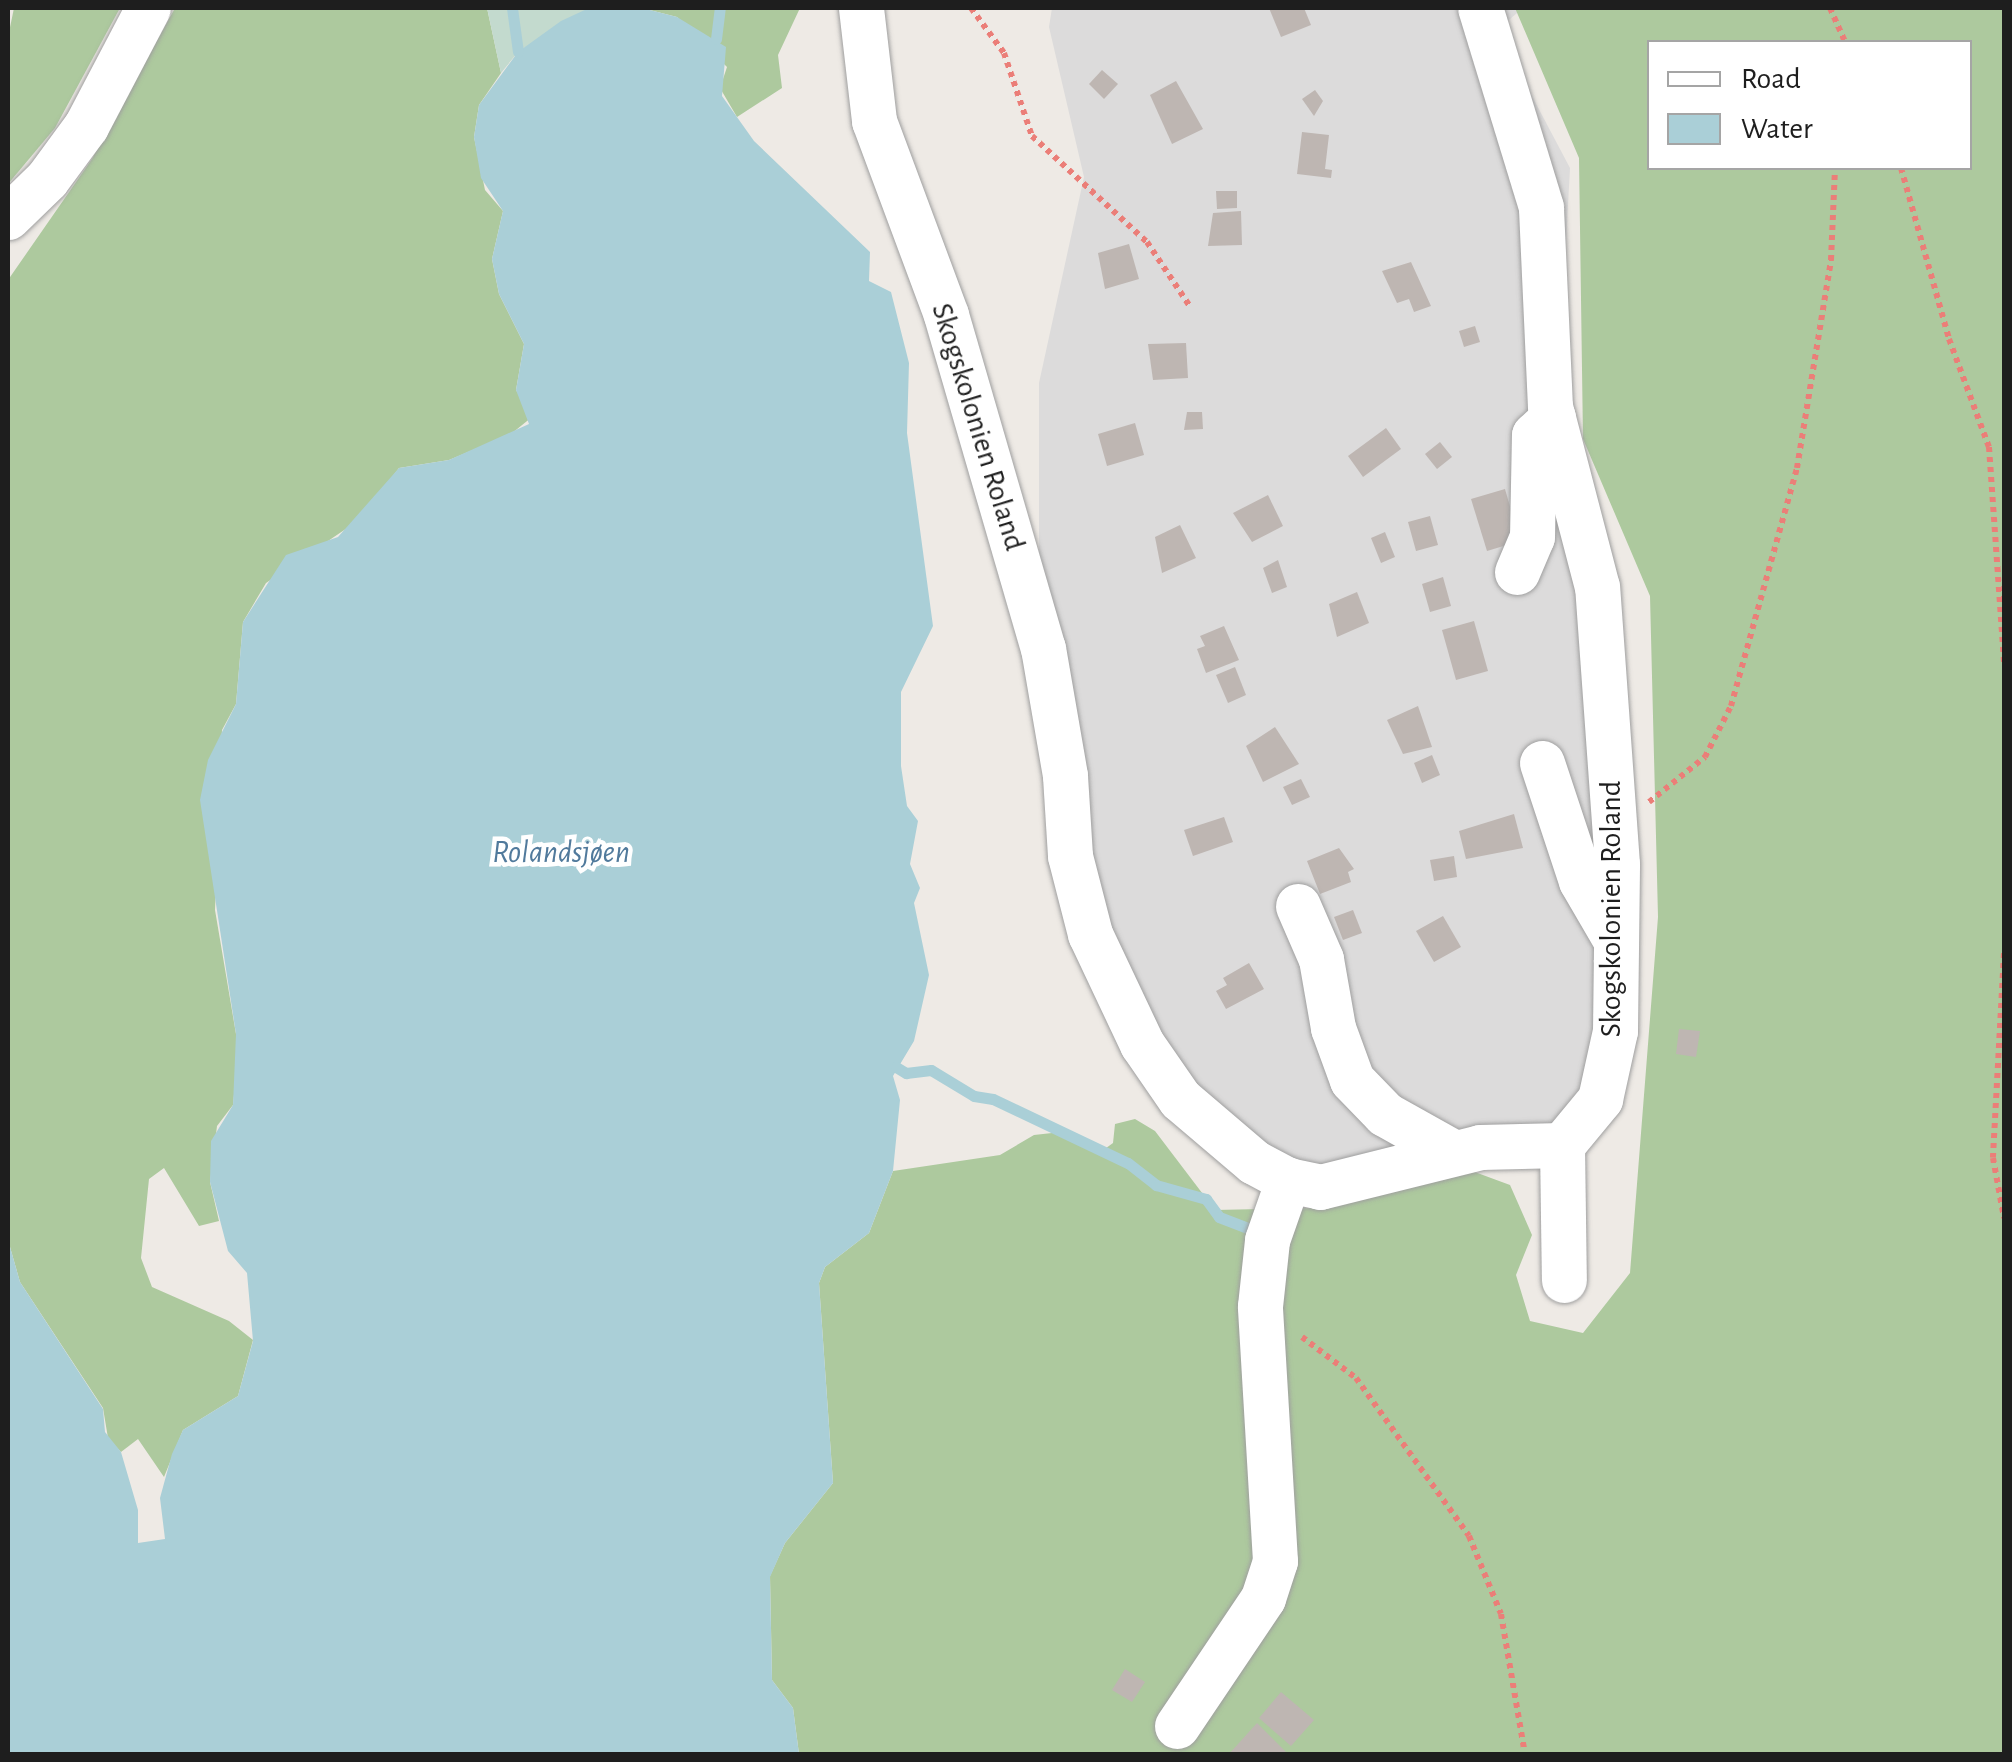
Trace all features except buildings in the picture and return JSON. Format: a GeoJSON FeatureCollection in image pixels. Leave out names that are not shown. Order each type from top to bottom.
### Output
{"type":"FeatureCollection","features":[{"type":"Feature","properties":{"kind":"street"},"geometry":{"type":"LineString","coordinates":[[8,217],[47,179],[86,126],[148,8]]}},
{"type":"Feature","properties":{"kind":"street","name":"Skogskolonien Roland"},"geometry":{"type":"LineString","coordinates":[[860,8],[874,121],[946,315],[1043,648],[1065,776],[1070,856],[1090,934],[1142,1044],[1180,1099],[1228,1145],[1288,1180],[1320,1187],[1356,1183],[1454,1152],[1562,1145],[1590,1119],[1606,1080],[1615,1031],[1614,810],[1597,587],[1553,417],[1541,206],[1480,8]]}},
{"type":"Feature","properties":{"kind":"street"},"geometry":{"type":"LineString","coordinates":[[1517,572],[1532,537],[1534,435],[1553,417]]}},
{"type":"Feature","properties":{"kind":"street"},"geometry":{"type":"LineString","coordinates":[[1542,763],[1581,881],[1616,941]]}},
{"type":"Feature","properties":{"kind":"street"},"geometry":{"type":"LineString","coordinates":[[1298,906],[1321,959],[1332,1028],[1352,1080],[1385,1114],[1454,1152]]}},
{"type":"Feature","properties":{"kind":"street"},"geometry":{"type":"LineString","coordinates":[[1562,1145],[1564,1280]]}},
{"type":"Feature","properties":{"kind":"street"},"geometry":{"type":"LineString","coordinates":[[1177,1726],[1264,1598],[1275,1561],[1260,1306],[1267,1240],[1288,1180]]}},
{"type":"Feature","properties":{"kind":"path"},"geometry":{"type":"LineString","coordinates":[[971,8],[1004,54],[1032,136],[1147,242],[1189,305]]}},
{"type":"Feature","properties":{"kind":"path"},"geometry":{"type":"LineString","coordinates":[[1830,8],[1844,40]]}},
{"type":"Feature","properties":{"kind":"path"},"geometry":{"type":"LineString","coordinates":[[1614,810],[1657,800],[1690,773],[1724,727],[1796,468],[1831,260],[1835,170]]}},
{"type":"Feature","properties":{"kind":"path"},"geometry":{"type":"LineString","coordinates":[[1902,170],[1949,339],[1989,447],[2004,662]]}},
{"type":"Feature","properties":{"kind":"path"},"geometry":{"type":"LineString","coordinates":[[2004,953],[1993,1158],[2004,1218]]}},
{"type":"Feature","properties":{"kind":"path"},"geometry":{"type":"LineString","coordinates":[[1260,1306],[1356,1378],[1469,1536],[1501,1614],[1525,1754]]}},
{"type":"Feature","properties":{"kind":"shaded area"},"geometry":{"type":"Polygon","coordinates":[[[1052,8],[1523,8],[1497,30],[1570,168],[1557,412],[1618,964],[1583,1123],[1346,1174],[1268,1161],[1170,1075],[1074,851],[1084,751],[1039,569],[1039,383],[1084,177],[1049,27],[1052,8]]]}},
{"type":"Feature","properties":{"kind":"green space"},"geometry":{"type":"Polygon","coordinates":[[[14,8],[120,8],[55,128],[8,184],[8,37],[14,8]]]}},
{"type":"Feature","properties":{"kind":"green space"},"geometry":{"type":"Polygon","coordinates":[[[175,8],[487,8],[501,73],[479,105],[474,137],[485,190],[503,211],[492,259],[499,294],[524,344],[516,390],[532,417],[511,434],[449,460],[399,468],[359,520],[266,583],[243,622],[236,704],[222,730],[215,910],[236,1034],[236,1074],[233,1105],[217,1126],[210,1182],[219,1221],[199,1226],[164,1168],[149,1179],[141,1258],[152,1287],[229,1321],[253,1340],[238,1396],[183,1430],[164,1477],[138,1439],[121,1452],[108,1438],[103,1408],[20,1282],[8,1240],[8,280],[92,159],[175,8]]]}},
{"type":"Feature","properties":{"kind":"green space"},"geometry":{"type":"Polygon","coordinates":[[[487,8],[589,8],[518,52],[501,73],[487,8]]]}},
{"type":"Feature","properties":{"kind":"green space"},"geometry":{"type":"Polygon","coordinates":[[[642,8],[800,8],[778,55],[782,88],[737,117],[720,88],[727,67],[677,17],[642,8]]]}},
{"type":"Feature","properties":{"kind":"green space"},"geometry":{"type":"Polygon","coordinates":[[[1515,8],[2004,8],[2004,1754],[799,1754],[793,1708],[772,1680],[770,1576],[785,1543],[833,1483],[819,1283],[825,1267],[869,1233],[893,1171],[1000,1155],[1034,1135],[1061,1132],[1102,1151],[1113,1143],[1115,1124],[1135,1119],[1155,1131],[1215,1210],[1316,1208],[1472,1171],[1510,1185],[1532,1235],[1516,1275],[1530,1321],[1583,1333],[1630,1273],[1658,917],[1650,596],[1583,439],[1579,158],[1515,8]]]}},
{"type":"Feature","properties":{"kind":"water","name":"Rolandsjøen"},"geometry":{"type":"Polygon","coordinates":[[[589,8],[642,8],[677,17],[726,47],[722,96],[754,141],[870,252],[869,281],[891,292],[909,363],[907,433],[933,626],[901,692],[901,766],[907,806],[918,821],[910,864],[920,888],[914,903],[929,975],[914,1041],[893,1076],[900,1100],[893,1171],[869,1233],[825,1267],[819,1283],[833,1483],[785,1543],[770,1577],[772,1680],[793,1708],[799,1754],[8,1754],[8,1240],[20,1282],[103,1409],[105,1432],[121,1452],[138,1510],[138,1543],[165,1539],[160,1498],[172,1454],[183,1430],[238,1396],[253,1341],[247,1273],[228,1251],[210,1182],[211,1141],[233,1105],[236,1034],[200,800],[208,760],[236,704],[243,622],[286,555],[338,537],[399,468],[449,460],[529,424],[516,390],[524,344],[499,294],[492,259],[503,211],[481,178],[474,137],[479,105],[518,52],[561,21],[589,8]]]}},
{"type":"Feature","properties":{"kind":"waterway"},"geometry":{"type":"LineString","coordinates":[[512,8],[518,52]]}},
{"type":"Feature","properties":{"kind":"waterway"},"geometry":{"type":"LineString","coordinates":[[716,39],[720,8]]}},
{"type":"Feature","properties":{"kind":"waterway"},"geometry":{"type":"LineString","coordinates":[[896,1067],[906,1073],[931,1070],[974,1096],[993,1099],[1128,1163],[1156,1185],[1206,1199],[1219,1217],[1247,1228]]}}]}
